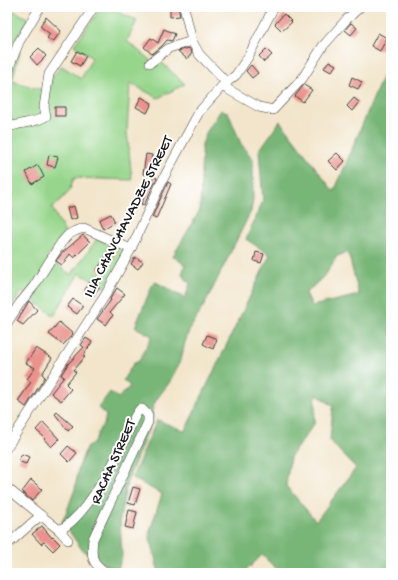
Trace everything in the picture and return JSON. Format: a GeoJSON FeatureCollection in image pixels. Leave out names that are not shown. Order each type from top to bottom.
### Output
{"type":"FeatureCollection","features":[{"type":"Feature","properties":{"kind":"street"},"geometry":{"type":"LineString","coordinates":[[7,86],[10,65],[19,42],[40,7]]}},
{"type":"Feature","properties":{"kind":"street"},"geometry":{"type":"LineString","coordinates":[[7,128],[26,122],[40,120],[46,116],[44,107],[49,74],[94,7]]}},
{"type":"Feature","properties":{"kind":"street"},"geometry":{"type":"LineString","coordinates":[[184,7],[192,41],[199,54],[225,84],[259,107],[273,110],[302,79],[323,46],[346,20],[360,7]]}},
{"type":"Feature","properties":{"kind":"street","name":"ILIA CHAVCHAVADZE STREET"},"geometry":{"type":"LineString","coordinates":[[7,447],[106,294],[131,249],[161,183],[199,112],[225,84],[236,75],[248,57],[274,7]]}},
{"type":"Feature","properties":{"kind":"street"},"geometry":{"type":"LineString","coordinates":[[150,63],[169,48],[192,41]]}},
{"type":"Feature","properties":{"kind":"street"},"geometry":{"type":"LineString","coordinates":[[7,323],[20,303],[34,286],[61,243],[75,230],[84,228],[131,249]]}},
{"type":"Feature","properties":{"kind":"street","name":"RACHA STREET"},"geometry":{"type":"LineString","coordinates":[[59,530],[77,517],[114,464],[136,413],[142,409],[148,415],[148,422],[93,539],[92,553],[96,566],[107,573]]}},
{"type":"Feature","properties":{"kind":"street"},"geometry":{"type":"LineString","coordinates":[[7,488],[59,530],[68,540]]}},
{"type":"Feature","properties":{"kind":"street"},"geometry":{"type":"LineString","coordinates":[[7,545],[41,515]]}},
{"type":"Feature","properties":{"kind":"green space"},"geometry":{"type":"Polygon","coordinates":[[[7,7],[29,19],[11,45],[20,51],[12,81],[50,92],[52,77],[62,66],[81,79],[92,58],[74,45],[102,7],[105,7],[137,20],[127,41],[157,66],[160,61],[185,84],[158,98],[130,83],[127,132],[132,180],[74,178],[69,192],[52,208],[65,233],[47,257],[71,275],[97,239],[126,250],[105,288],[79,273],[54,316],[23,292],[19,295],[9,312],[7,310],[7,7]]]}},
{"type":"Feature","properties":{"kind":"green space"},"geometry":{"type":"Polygon","coordinates":[[[391,60],[391,248],[386,252],[391,269],[391,573],[281,573],[262,555],[244,573],[159,573],[149,534],[162,494],[132,478],[157,420],[185,431],[270,255],[246,239],[263,201],[259,151],[280,121],[334,192],[389,61],[391,60]],[[348,252],[337,256],[326,274],[306,293],[312,306],[359,295],[348,252]],[[316,394],[314,424],[290,457],[286,486],[316,521],[356,468],[330,441],[333,406],[316,394]]]}},
{"type":"Feature","properties":{"kind":"green space"},"geometry":{"type":"Polygon","coordinates":[[[221,110],[228,112],[241,144],[253,159],[253,200],[251,211],[206,302],[190,329],[181,360],[169,383],[156,400],[152,410],[153,418],[127,481],[120,519],[122,556],[118,569],[105,565],[83,551],[62,521],[75,489],[78,469],[87,446],[94,443],[100,428],[104,425],[106,415],[98,408],[110,392],[118,398],[130,386],[123,380],[133,364],[139,361],[152,336],[135,327],[154,281],[185,298],[190,284],[182,274],[185,265],[173,256],[200,210],[202,145],[206,133],[221,110]]]}},
{"type":"Feature","properties":{"kind":"building"},"geometry":{"type":"Polygon","coordinates":[[[170,7],[178,7],[180,16],[170,17],[170,7]]]}},
{"type":"Feature","properties":{"kind":"building"},"geometry":{"type":"Polygon","coordinates":[[[284,14],[292,22],[282,31],[275,24],[284,14]]]}},
{"type":"Feature","properties":{"kind":"building"},"geometry":{"type":"Polygon","coordinates":[[[46,17],[61,31],[53,42],[47,38],[50,34],[40,26],[46,17]]]}},
{"type":"Feature","properties":{"kind":"building"},"geometry":{"type":"Polygon","coordinates":[[[351,23],[357,28],[351,35],[345,30],[351,23]]]}},
{"type":"Feature","properties":{"kind":"building"},"geometry":{"type":"Polygon","coordinates":[[[164,29],[175,34],[172,41],[167,40],[152,54],[144,47],[151,38],[158,43],[164,29]]]}},
{"type":"Feature","properties":{"kind":"building"},"geometry":{"type":"Polygon","coordinates":[[[378,33],[387,38],[380,51],[371,46],[378,33]]]}},
{"type":"Feature","properties":{"kind":"building"},"geometry":{"type":"Polygon","coordinates":[[[39,48],[46,56],[37,65],[30,57],[39,48]]]}},
{"type":"Feature","properties":{"kind":"building"},"geometry":{"type":"Polygon","coordinates":[[[189,48],[192,53],[187,59],[178,51],[189,48]]]}},
{"type":"Feature","properties":{"kind":"building"},"geometry":{"type":"Polygon","coordinates":[[[266,49],[272,55],[264,62],[259,56],[266,49]]]}},
{"type":"Feature","properties":{"kind":"building"},"geometry":{"type":"Polygon","coordinates":[[[77,51],[86,56],[80,66],[71,61],[77,51]]]}},
{"type":"Feature","properties":{"kind":"building"},"geometry":{"type":"Polygon","coordinates":[[[329,61],[336,65],[331,72],[324,68],[329,61]]]}},
{"type":"Feature","properties":{"kind":"building"},"geometry":{"type":"Polygon","coordinates":[[[251,65],[258,73],[252,78],[246,71],[251,65]]]}},
{"type":"Feature","properties":{"kind":"building"},"geometry":{"type":"Polygon","coordinates":[[[352,77],[362,82],[358,89],[349,85],[352,77]]]}},
{"type":"Feature","properties":{"kind":"building"},"geometry":{"type":"Polygon","coordinates":[[[304,85],[312,90],[303,102],[295,96],[304,85]]]}},
{"type":"Feature","properties":{"kind":"building"},"geometry":{"type":"Polygon","coordinates":[[[141,97],[152,103],[147,113],[136,107],[141,97]]]}},
{"type":"Feature","properties":{"kind":"building"},"geometry":{"type":"Polygon","coordinates":[[[354,98],[359,102],[352,111],[347,106],[354,98]]]}},
{"type":"Feature","properties":{"kind":"building"},"geometry":{"type":"Polygon","coordinates":[[[55,107],[65,107],[65,116],[55,116],[55,107]]]}},
{"type":"Feature","properties":{"kind":"building"},"geometry":{"type":"Polygon","coordinates":[[[337,153],[345,161],[337,170],[328,161],[337,153]]]}},
{"type":"Feature","properties":{"kind":"building"},"geometry":{"type":"Polygon","coordinates":[[[146,154],[152,155],[150,175],[143,174],[146,154]]]}},
{"type":"Feature","properties":{"kind":"building"},"geometry":{"type":"Polygon","coordinates":[[[49,155],[58,157],[55,167],[47,165],[49,155]]]}},
{"type":"Feature","properties":{"kind":"building"},"geometry":{"type":"Polygon","coordinates":[[[38,165],[44,177],[32,184],[26,172],[38,165]]]}},
{"type":"Feature","properties":{"kind":"building"},"geometry":{"type":"Polygon","coordinates":[[[153,176],[157,178],[144,205],[141,204],[153,176]]]}},
{"type":"Feature","properties":{"kind":"building"},"geometry":{"type":"Polygon","coordinates":[[[168,182],[171,184],[156,219],[152,217],[168,182]]]}},
{"type":"Feature","properties":{"kind":"building"},"geometry":{"type":"Polygon","coordinates":[[[74,206],[77,218],[70,220],[67,208],[74,206]]]}},
{"type":"Feature","properties":{"kind":"building"},"geometry":{"type":"Polygon","coordinates":[[[111,214],[115,222],[103,229],[99,220],[111,214]]]}},
{"type":"Feature","properties":{"kind":"building"},"geometry":{"type":"Polygon","coordinates":[[[83,235],[90,242],[74,258],[70,254],[62,265],[56,261],[62,253],[83,235]]]}},
{"type":"Feature","properties":{"kind":"building"},"geometry":{"type":"Polygon","coordinates":[[[110,246],[117,249],[105,274],[97,270],[102,262],[103,263],[110,246]]]}},
{"type":"Feature","properties":{"kind":"building"},"geometry":{"type":"Polygon","coordinates":[[[256,252],[264,254],[261,263],[254,261],[256,252]]]}},
{"type":"Feature","properties":{"kind":"building"},"geometry":{"type":"Polygon","coordinates":[[[135,257],[143,262],[138,269],[131,264],[135,257]]]}},
{"type":"Feature","properties":{"kind":"building"},"geometry":{"type":"Polygon","coordinates":[[[90,282],[99,287],[94,295],[85,290],[90,282]]]}},
{"type":"Feature","properties":{"kind":"building"},"geometry":{"type":"Polygon","coordinates":[[[117,288],[125,294],[110,312],[113,315],[106,325],[97,319],[111,300],[110,299],[117,288]]]}},
{"type":"Feature","properties":{"kind":"building"},"geometry":{"type":"Polygon","coordinates":[[[73,299],[83,306],[77,314],[67,307],[73,299]]]}},
{"type":"Feature","properties":{"kind":"building"},"geometry":{"type":"Polygon","coordinates":[[[29,301],[37,310],[23,325],[17,321],[29,301]]]}},
{"type":"Feature","properties":{"kind":"building"},"geometry":{"type":"Polygon","coordinates":[[[59,322],[73,334],[63,345],[49,334],[59,322]]]}},
{"type":"Feature","properties":{"kind":"building"},"geometry":{"type":"Polygon","coordinates":[[[207,335],[217,339],[213,349],[203,344],[207,335]]]}},
{"type":"Feature","properties":{"kind":"building"},"geometry":{"type":"Polygon","coordinates":[[[86,338],[92,342],[83,356],[85,357],[73,370],[76,372],[66,384],[71,389],[61,401],[51,393],[64,377],[61,375],[68,364],[84,347],[81,345],[86,338]]]}},
{"type":"Feature","properties":{"kind":"building"},"geometry":{"type":"Polygon","coordinates":[[[36,348],[52,358],[42,374],[45,377],[26,407],[18,401],[31,382],[27,379],[35,368],[26,363],[36,348]]]}},
{"type":"Feature","properties":{"kind":"building"},"geometry":{"type":"Polygon","coordinates":[[[57,412],[73,426],[68,431],[55,414],[57,412]]]}},
{"type":"Feature","properties":{"kind":"building"},"geometry":{"type":"Polygon","coordinates":[[[43,422],[59,439],[51,447],[44,439],[45,438],[36,430],[43,422]]]}},
{"type":"Feature","properties":{"kind":"building"},"geometry":{"type":"Polygon","coordinates":[[[68,446],[77,453],[69,462],[61,454],[68,446]]]}},
{"type":"Feature","properties":{"kind":"building"},"geometry":{"type":"Polygon","coordinates":[[[22,454],[29,457],[26,464],[18,461],[22,454]]]}},
{"type":"Feature","properties":{"kind":"building"},"geometry":{"type":"Polygon","coordinates":[[[31,480],[42,489],[32,501],[22,492],[31,480]]]}},
{"type":"Feature","properties":{"kind":"building"},"geometry":{"type":"Polygon","coordinates":[[[133,487],[140,489],[135,505],[128,503],[133,487]]]}},
{"type":"Feature","properties":{"kind":"building"},"geometry":{"type":"Polygon","coordinates":[[[129,510],[137,512],[133,529],[125,527],[129,510]]]}},
{"type":"Feature","properties":{"kind":"building"},"geometry":{"type":"Polygon","coordinates":[[[42,526],[52,538],[53,537],[60,544],[53,551],[44,542],[41,544],[32,534],[42,526]]]}}]}
